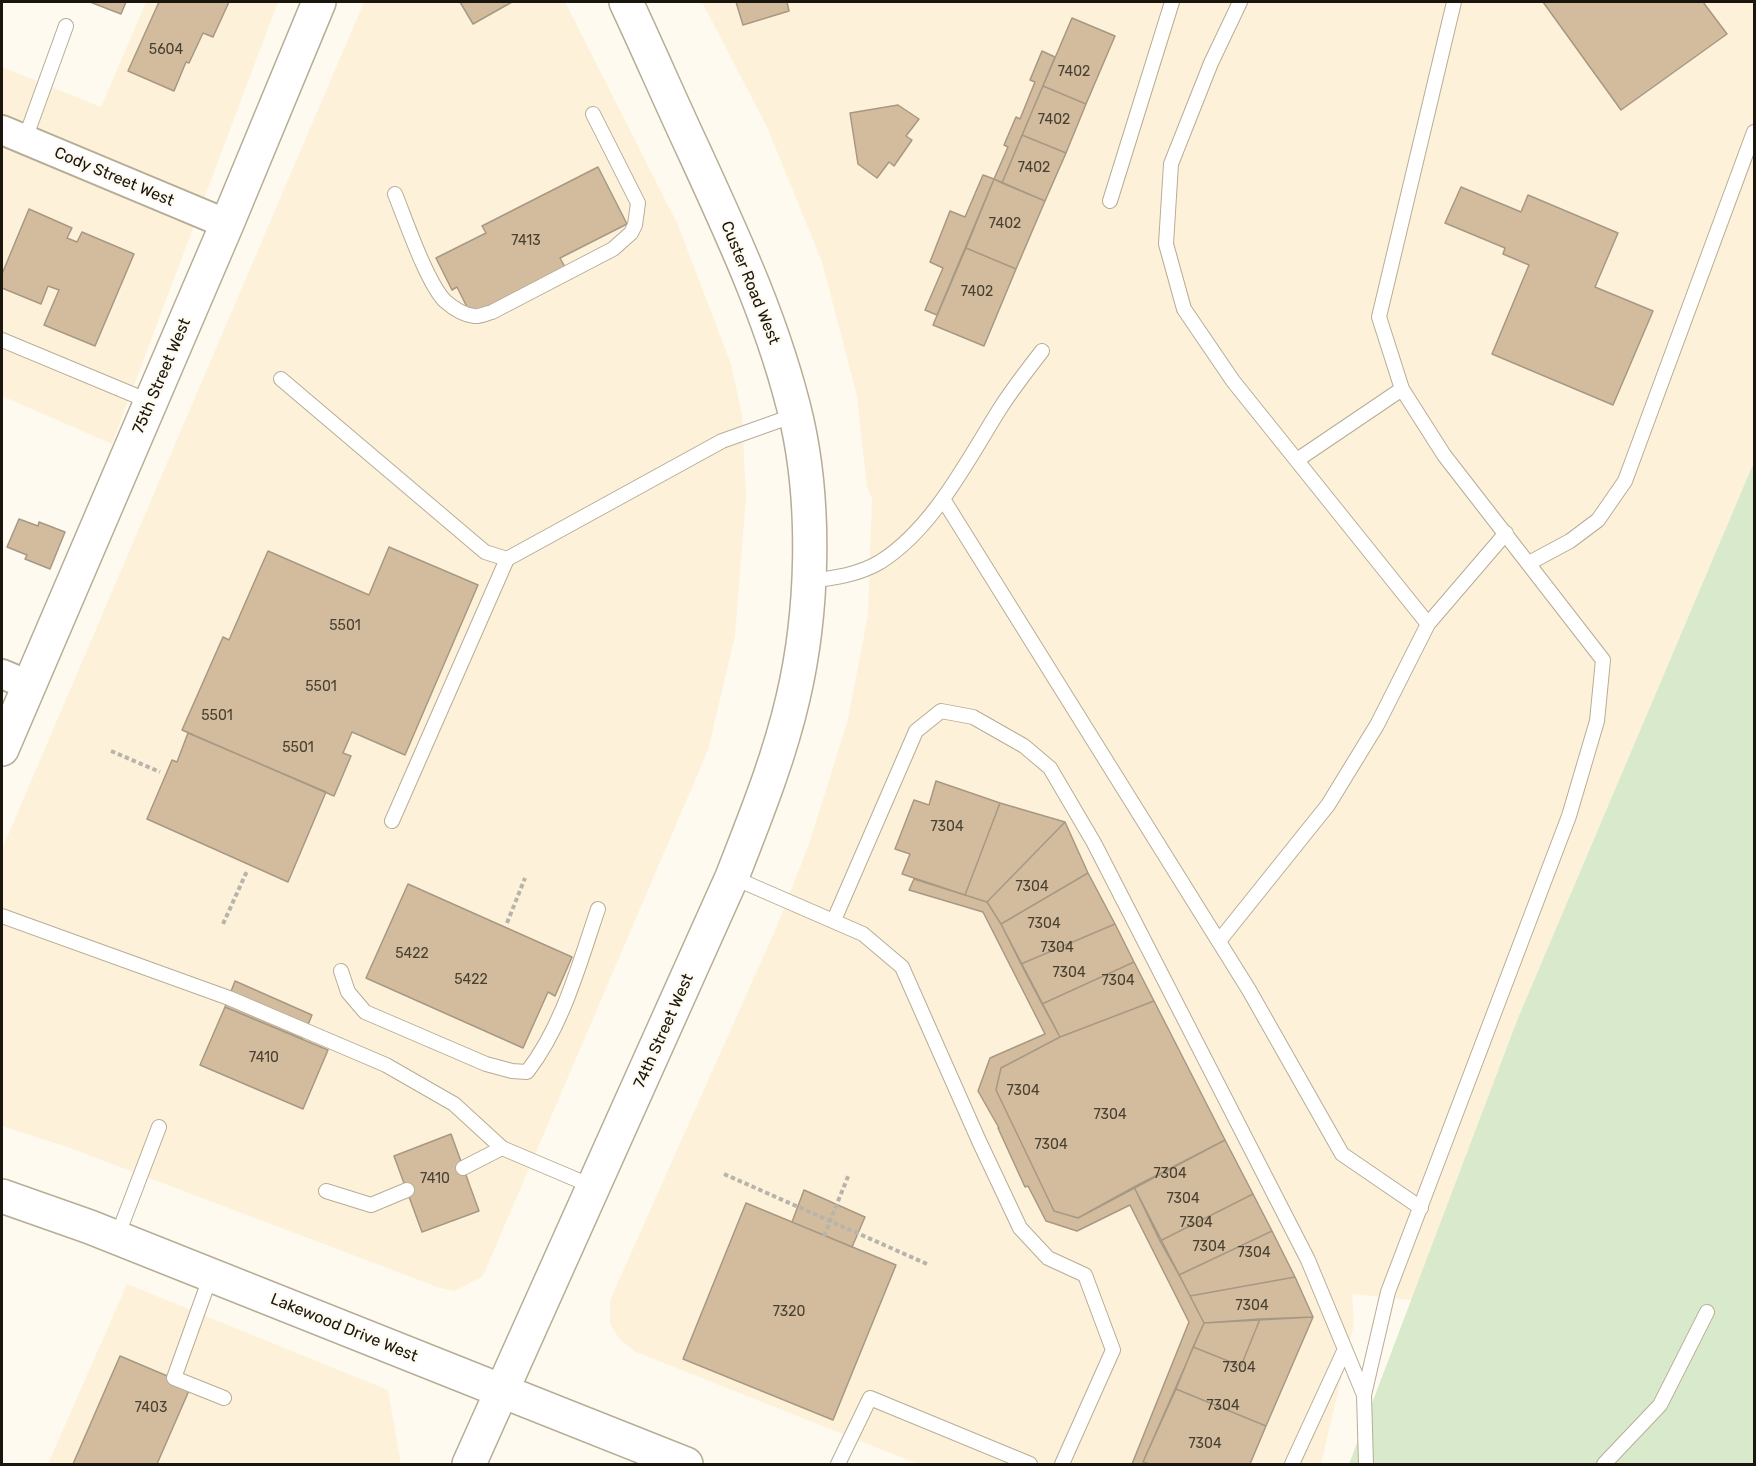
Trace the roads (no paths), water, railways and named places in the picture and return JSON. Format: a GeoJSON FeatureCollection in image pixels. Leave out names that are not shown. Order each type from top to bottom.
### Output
{"type":"FeatureCollection","features":[{"type":"Feature","properties":{"kind":"main road","name":"75th Street West"},"geometry":{"type":"LineString","coordinates":[[2,749],[15,680],[151,402],[319,2]]}},
{"type":"Feature","properties":{"kind":"main road","name":"Custer Road West"},"geometry":{"type":"LineString","coordinates":[[627,2],[715,196],[774,337],[795,415],[808,498],[809,581]]}},
{"type":"Feature","properties":{"kind":"main road","name":"74th Street West"},"geometry":{"type":"LineString","coordinates":[[469,1464],[732,877],[764,796],[794,697],[804,638],[809,581]]}},
{"type":"Feature","properties":{"kind":"main road","name":"Lakewood Drive West"},"geometry":{"type":"LineString","coordinates":[[2,1196],[117,1238],[686,1464]]}},
{"type":"Feature","properties":{"kind":"street","name":"Cody Street West"},"geometry":{"type":"LineString","coordinates":[[13,135],[227,224]]}},
{"type":"Feature","properties":{"kind":"lane"},"geometry":{"type":"LineString","coordinates":[[1110,201],[1172,2]]}},
{"type":"Feature","properties":{"kind":"lane"},"geometry":{"type":"LineString","coordinates":[[1240,2],[1211,63],[1172,164],[1166,244],[1184,309],[1233,381],[1428,624]]}},
{"type":"Feature","properties":{"kind":"lane"},"geometry":{"type":"LineString","coordinates":[[1366,1464],[1364,1395],[1389,1292],[1569,816],[1597,721],[1603,660],[1444,455],[1402,389],[1379,317],[1454,2]]}},
{"type":"Feature","properties":{"kind":"lane"},"geometry":{"type":"LineString","coordinates":[[13,135],[66,26]]}},
{"type":"Feature","properties":{"kind":"lane"},"geometry":{"type":"LineString","coordinates":[[395,194],[432,280],[444,300],[457,310],[476,317],[492,312],[613,249],[631,233],[635,225],[638,203],[593,114]]}},
{"type":"Feature","properties":{"kind":"lane"},"geometry":{"type":"LineString","coordinates":[[1529,563],[1569,541],[1599,520],[1625,481],[1755,132]]}},
{"type":"Feature","properties":{"kind":"lane"},"geometry":{"type":"LineString","coordinates":[[2,340],[151,402]]}},
{"type":"Feature","properties":{"kind":"lane"},"geometry":{"type":"LineString","coordinates":[[809,581],[844,577],[880,562],[923,524],[943,499],[1004,404],[1042,351]]}},
{"type":"Feature","properties":{"kind":"lane"},"geometry":{"type":"LineString","coordinates":[[281,379],[485,552],[507,559]]}},
{"type":"Feature","properties":{"kind":"lane"},"geometry":{"type":"LineString","coordinates":[[1297,460],[1402,389]]}},
{"type":"Feature","properties":{"kind":"lane"},"geometry":{"type":"LineString","coordinates":[[392,821],[507,559],[722,441],[795,415]]}},
{"type":"Feature","properties":{"kind":"lane"},"geometry":{"type":"LineString","coordinates":[[943,499],[1249,990],[1342,1154],[1421,1208]]}},
{"type":"Feature","properties":{"kind":"lane"},"geometry":{"type":"LineString","coordinates":[[1219,941],[1328,806],[1377,725],[1428,624],[1506,533]]}},
{"type":"Feature","properties":{"kind":"lane"},"geometry":{"type":"LineString","coordinates":[[834,920],[916,731],[940,711],[973,717],[1024,746],[1050,768],[1094,843],[1308,1260],[1364,1395]]}},
{"type":"Feature","properties":{"kind":"lane"},"geometry":{"type":"LineString","coordinates":[[732,877],[863,934],[903,967],[979,1141],[1020,1228],[1048,1258],[1085,1275],[1113,1350],[1062,1464]]}},
{"type":"Feature","properties":{"kind":"lane"},"geometry":{"type":"LineString","coordinates":[[341,971],[348,992],[364,1012],[486,1064],[512,1071],[527,1072],[542,1052],[565,1000],[598,909]]}},
{"type":"Feature","properties":{"kind":"lane"},"geometry":{"type":"LineString","coordinates":[[2,916],[177,978],[387,1065],[454,1104],[502,1148],[594,1187]]}},
{"type":"Feature","properties":{"kind":"lane"},"geometry":{"type":"LineString","coordinates":[[117,1238],[159,1127]]}},
{"type":"Feature","properties":{"kind":"lane"},"geometry":{"type":"LineString","coordinates":[[463,1168],[502,1148]]}},
{"type":"Feature","properties":{"kind":"lane"},"geometry":{"type":"LineString","coordinates":[[326,1191],[371,1205],[407,1190]]}},
{"type":"Feature","properties":{"kind":"lane"},"geometry":{"type":"LineString","coordinates":[[211,1275],[174,1378],[224,1398]]}},
{"type":"Feature","properties":{"kind":"lane"},"geometry":{"type":"LineString","coordinates":[[1604,1464],[1660,1405],[1707,1312]]}},
{"type":"Feature","properties":{"kind":"lane"},"geometry":{"type":"LineString","coordinates":[[1292,1464],[1345,1349]]}},
{"type":"Feature","properties":{"kind":"lane"},"geometry":{"type":"LineString","coordinates":[[838,1464],[870,1398],[1030,1464]]}}]}
